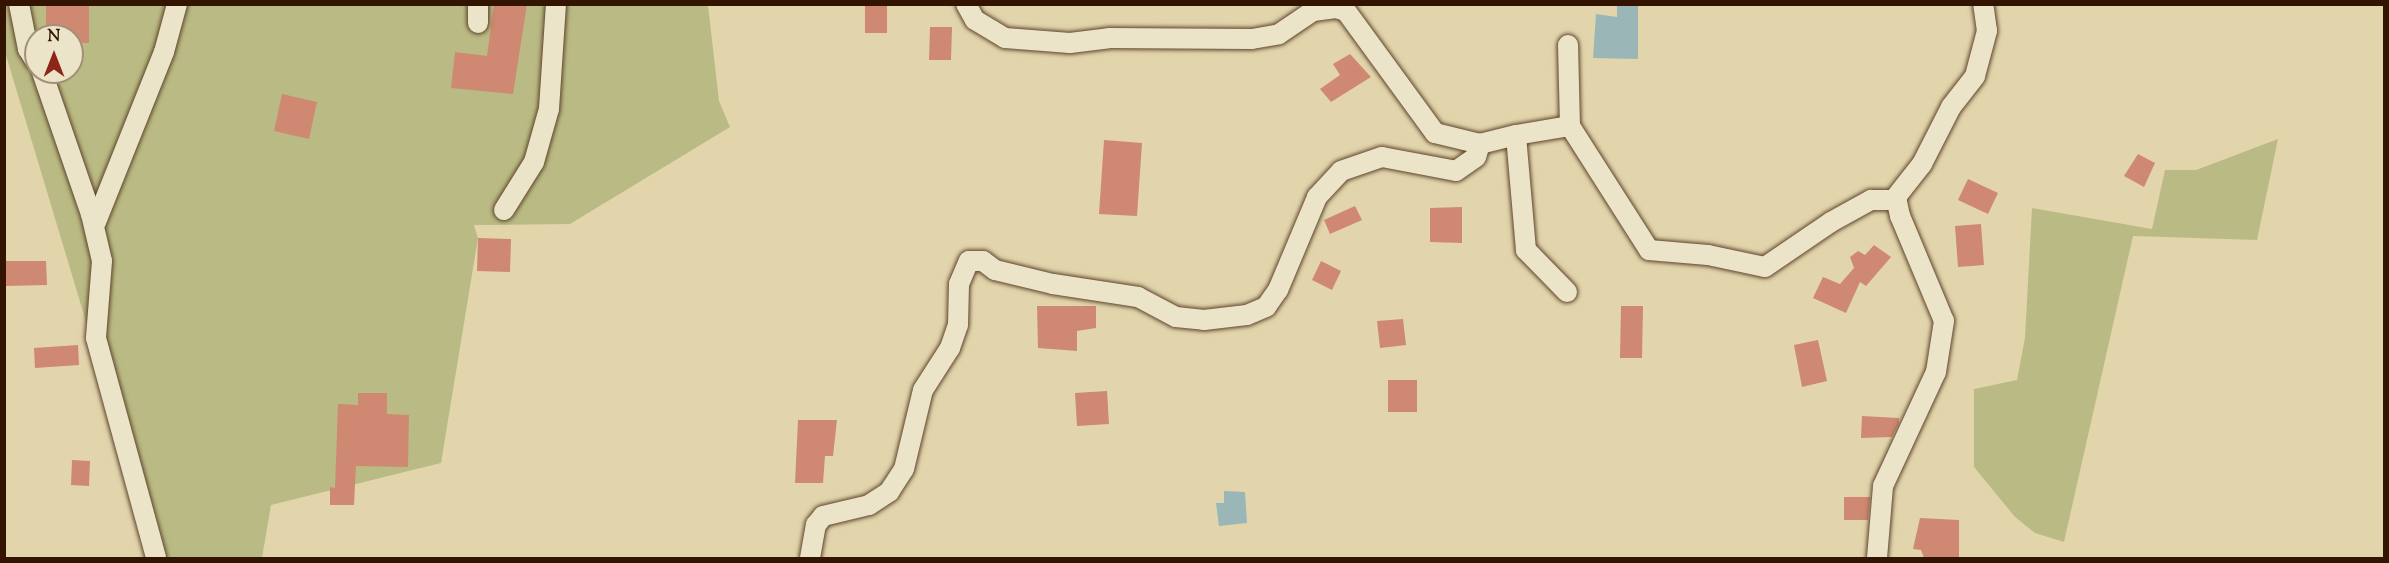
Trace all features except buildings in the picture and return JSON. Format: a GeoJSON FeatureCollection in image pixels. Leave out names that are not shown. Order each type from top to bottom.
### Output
{"type":"FeatureCollection","features":[{"type":"Feature","properties":{"kind":"street"},"geometry":{"type":"LineString","coordinates":[[19,4],[24,29]]}},
{"type":"Feature","properties":{"kind":"street"},"geometry":{"type":"LineString","coordinates":[[91,214],[96,222],[164,51],[177,4]]}},
{"type":"Feature","properties":{"kind":"street"},"geometry":{"type":"LineString","coordinates":[[504,210],[534,162],[549,110],[556,4]]}},
{"type":"Feature","properties":{"kind":"street"},"geometry":{"type":"LineString","coordinates":[[966,4],[975,20],[1005,38],[1070,43],[1108,38],[1252,39],[1279,34],[1313,11],[1335,6],[1346,11],[1435,133],[1480,144],[1570,126]]}},
{"type":"Feature","properties":{"kind":"street"},"geometry":{"type":"LineString","coordinates":[[1877,558],[1883,486],[1936,372],[1944,321],[1899,216],[1897,200],[1922,164],[1951,107],[1975,76],[1987,31],[1983,4]]}},
{"type":"Feature","properties":{"kind":"street"},"geometry":{"type":"LineString","coordinates":[[1568,45],[1570,126],[1649,250],[1708,255],[1766,267],[1831,222],[1870,200],[1897,200]]}},
{"type":"Feature","properties":{"kind":"street"},"geometry":{"type":"LineString","coordinates":[[46,84],[91,214],[102,261],[96,338],[156,558]]}},
{"type":"Feature","properties":{"kind":"street"},"geometry":{"type":"LineString","coordinates":[[1516,135],[1526,250],[1567,292]]}},
{"type":"Feature","properties":{"kind":"street"},"geometry":{"type":"LineString","coordinates":[[810,558],[816,525],[823,516],[870,505],[889,492],[904,469],[923,390],[950,348],[958,325],[959,284],[969,261],[983,261],[995,270],[1053,284],[1138,297],[1176,317],[1204,320],[1247,315],[1266,308],[1278,290],[1317,197],[1341,171],[1382,157],[1456,171],[1476,157],[1480,144]]}},
{"type":"Feature","properties":{"kind":"green space"},"geometry":{"type":"Polygon","coordinates":[[[4,5],[708,5],[719,101],[730,127],[570,224],[474,225],[478,238],[441,463],[271,505],[262,558],[157,558],[5,52],[4,5]]]}},
{"type":"Feature","properties":{"kind":"green space"},"geometry":{"type":"Polygon","coordinates":[[[2278,139],[2257,240],[2133,236],[2064,542],[2035,533],[2015,517],[1974,467],[1974,389],[2017,380],[2025,338],[2032,208],[2152,229],[2165,170],[2196,170],[2278,139]]]}},
{"type":"Feature","properties":{"kind":"water"},"geometry":{"type":"Polygon","coordinates":[[[1617,5],[1638,5],[1638,59],[1593,58],[1596,14],[1617,17],[1617,5]]]}},
{"type":"Feature","properties":{"kind":"water"},"geometry":{"type":"Polygon","coordinates":[[[1224,491],[1245,492],[1247,523],[1219,526],[1216,503],[1224,503],[1224,491]]]}}]}
